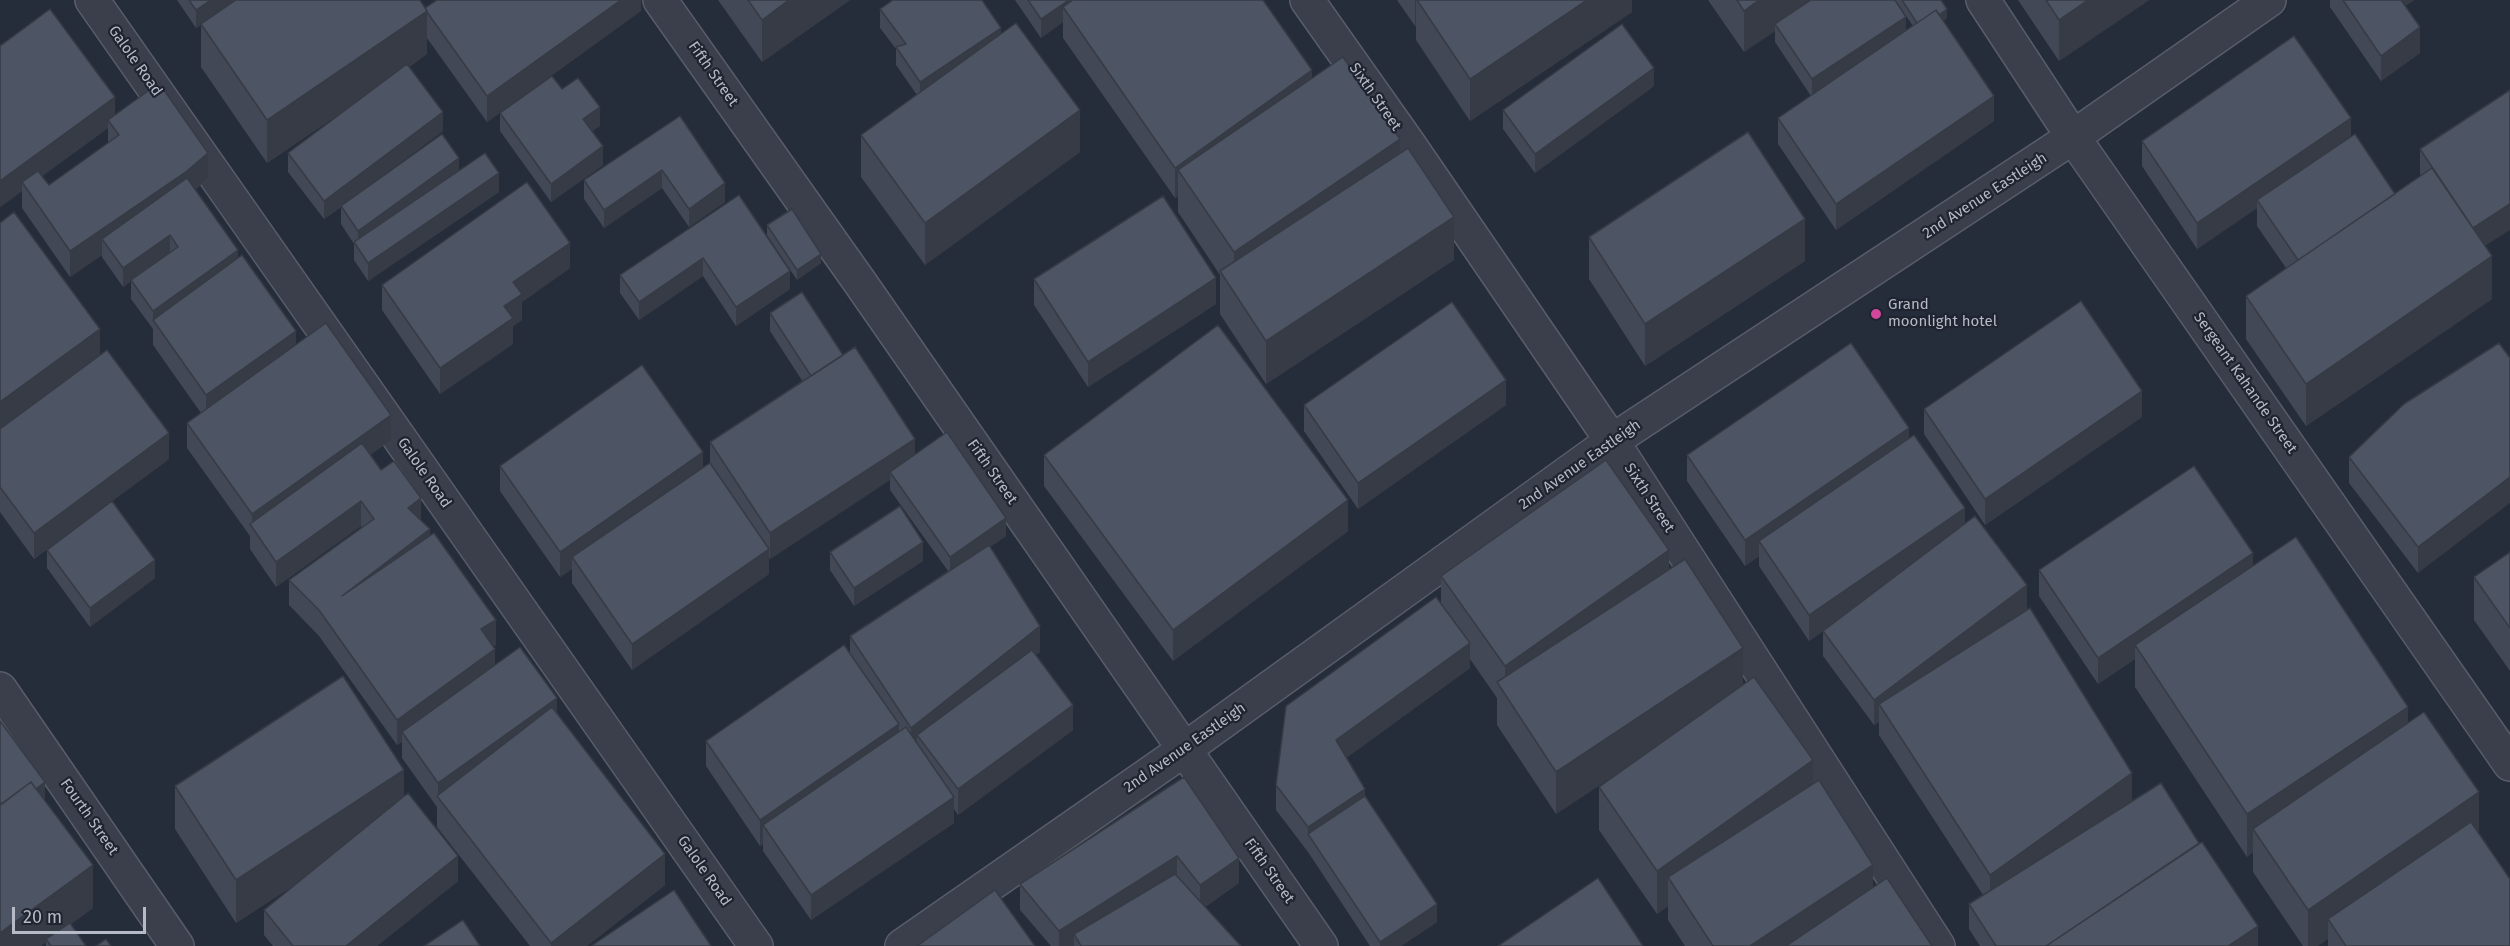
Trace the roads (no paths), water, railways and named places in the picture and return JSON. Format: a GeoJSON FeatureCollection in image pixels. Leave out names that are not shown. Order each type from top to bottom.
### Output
{"type":"FeatureCollection","features":[{"type":"Feature","properties":{"kind":"street","name":"Galole Road"},"geometry":{"type":"LineString","coordinates":[[92,0],[756,946]]}},
{"type":"Feature","properties":{"kind":"street","name":"Fifth Street"},"geometry":{"type":"LineString","coordinates":[[660,0],[1321,946]]}},
{"type":"Feature","properties":{"kind":"street","name":"Sixth Street"},"geometry":{"type":"LineString","coordinates":[[1306,0],[1408,143],[1612,441],[1938,946]]}},
{"type":"Feature","properties":{"kind":"street","name":"Sergeant Kahande Street"},"geometry":{"type":"LineString","coordinates":[[1983,0],[2073,137],[2510,764]]}},
{"type":"Feature","properties":{"kind":"street","name":"2nd Avenue Eastleigh"},"geometry":{"type":"LineString","coordinates":[[902,946],[1185,749],[1612,441],[2073,137],[2269,0]]}},
{"type":"Feature","properties":{"kind":"street","name":"Fourth Street"},"geometry":{"type":"LineString","coordinates":[[0,689],[177,946]]}},
{"type":"Feature","properties":{"kind":"place","name":"Grand moonlight hotel"},"geometry":{"type":"Point","coordinates":[1876,314]}}]}
